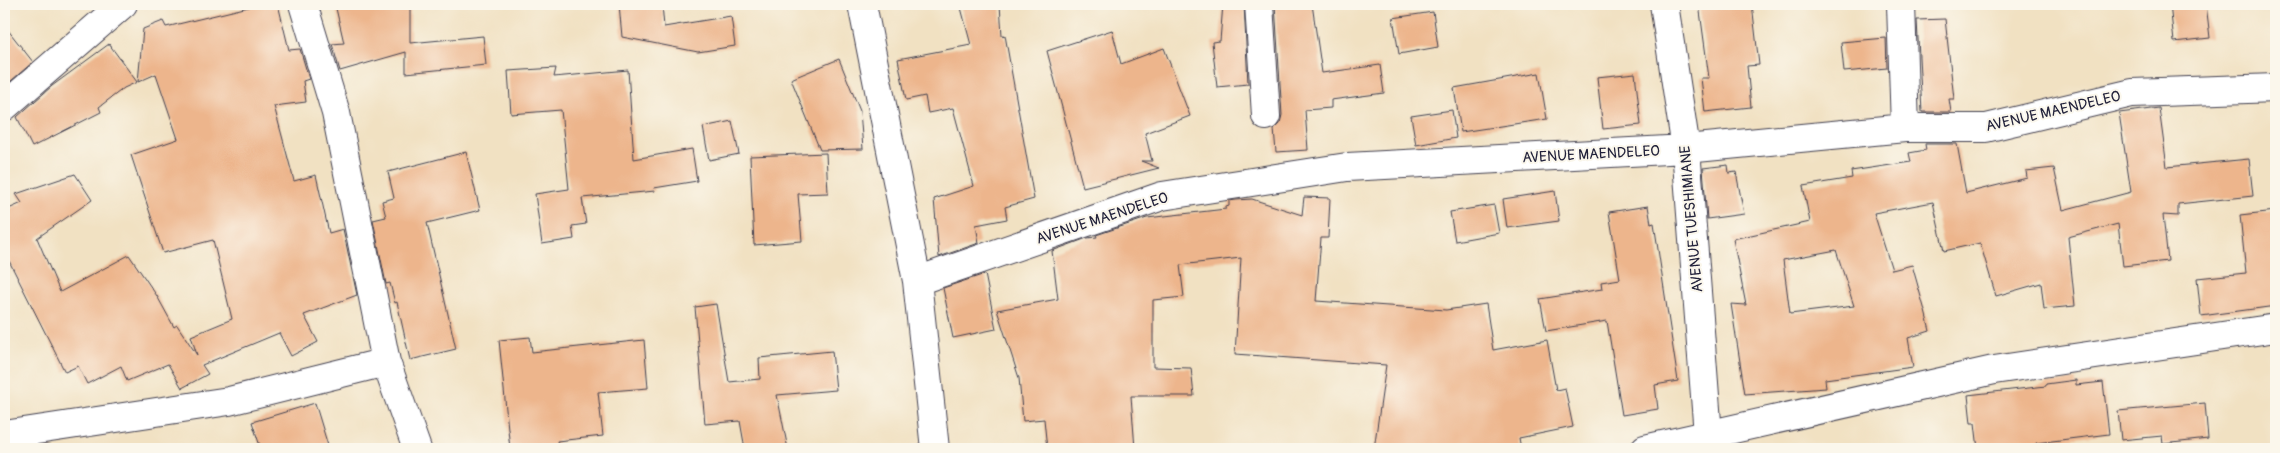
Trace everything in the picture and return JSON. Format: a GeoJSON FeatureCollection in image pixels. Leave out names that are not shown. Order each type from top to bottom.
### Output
{"type":"FeatureCollection","features":[{"type":"Feature","properties":{"kind":"street"},"geometry":{"type":"LineString","coordinates":[[4,107],[123,4]]}},
{"type":"Feature","properties":{"kind":"street"},"geometry":{"type":"LineString","coordinates":[[303,4],[336,113],[386,362],[417,449]]}},
{"type":"Feature","properties":{"kind":"street"},"geometry":{"type":"LineString","coordinates":[[862,4],[917,281],[935,449]]}},
{"type":"Feature","properties":{"kind":"street"},"geometry":{"type":"LineString","coordinates":[[1259,4],[1266,116]]}},
{"type":"Feature","properties":{"kind":"street","name":"AVENUE TUESHIMIANE"},"geometry":{"type":"LineString","coordinates":[[1664,4],[1686,149],[1708,435]]}},
{"type":"Feature","properties":{"kind":"street"},"geometry":{"type":"LineString","coordinates":[[1901,4],[1905,128]]}},
{"type":"Feature","properties":{"kind":"street","name":"AVENUE MAENDELEO"},"geometry":{"type":"LineString","coordinates":[[917,281],[1162,196],[1347,167],[1686,149],[1905,128],[1992,127],[2139,92],[2276,88]]}},
{"type":"Feature","properties":{"kind":"street"},"geometry":{"type":"LineString","coordinates":[[1645,449],[1994,370],[2276,328]]}},
{"type":"Feature","properties":{"kind":"street"},"geometry":{"type":"LineString","coordinates":[[4,435],[229,401],[386,362]]}},
{"type":"Feature","properties":{"kind":"building"},"geometry":{"type":"Polygon","coordinates":[[[261,4],[278,4],[289,50],[300,49],[309,79],[303,81],[306,102],[274,106],[294,181],[316,175],[329,233],[343,229],[357,295],[304,315],[318,342],[291,356],[279,333],[202,365],[208,374],[182,388],[168,364],[127,381],[121,366],[87,384],[78,366],[65,372],[4,251],[4,211],[22,203],[16,194],[75,174],[92,200],[37,238],[60,292],[129,255],[157,296],[174,327],[177,325],[197,355],[191,336],[232,319],[213,240],[163,253],[131,155],[178,139],[156,74],[138,82],[143,29],[163,21],[166,27],[261,4]]]}},
{"type":"Feature","properties":{"kind":"building"},"geometry":{"type":"Polygon","coordinates":[[[335,4],[410,4],[410,43],[483,36],[486,65],[406,73],[406,52],[340,71],[332,44],[344,43],[335,4]]]}},
{"type":"Feature","properties":{"kind":"building"},"geometry":{"type":"Polygon","coordinates":[[[619,4],[662,4],[664,27],[731,16],[735,46],[698,52],[622,37],[619,4]]]}},
{"type":"Feature","properties":{"kind":"building"},"geometry":{"type":"Polygon","coordinates":[[[960,4],[1000,4],[1002,36],[1005,35],[1034,199],[1005,207],[1007,219],[976,225],[979,243],[939,257],[934,199],[974,186],[953,108],[928,113],[925,96],[906,100],[898,59],[971,45],[960,4]]]}},
{"type":"Feature","properties":{"kind":"building"},"geometry":{"type":"Polygon","coordinates":[[[1223,4],[1244,4],[1248,84],[1217,87],[1212,42],[1220,41],[1223,4]]]}},
{"type":"Feature","properties":{"kind":"building"},"geometry":{"type":"Polygon","coordinates":[[[1275,4],[1312,4],[1322,73],[1380,65],[1384,93],[1331,100],[1331,108],[1305,110],[1308,150],[1276,152],[1274,129],[1280,123],[1282,115],[1275,4]]]}},
{"type":"Feature","properties":{"kind":"building"},"geometry":{"type":"Polygon","coordinates":[[[1699,4],[1752,4],[1759,65],[1747,66],[1751,107],[1705,112],[1701,78],[1709,78],[1699,4]]]}},
{"type":"Feature","properties":{"kind":"building"},"geometry":{"type":"Polygon","coordinates":[[[2170,4],[2206,4],[2210,38],[2174,42],[2170,4]]]}},
{"type":"Feature","properties":{"kind":"building"},"geometry":{"type":"Polygon","coordinates":[[[1433,12],[1438,47],[1399,54],[1393,18],[1433,12]]]}},
{"type":"Feature","properties":{"kind":"building"},"geometry":{"type":"Polygon","coordinates":[[[1945,19],[1954,99],[1949,99],[1951,112],[1922,112],[1917,20],[1945,19]]]}},
{"type":"Feature","properties":{"kind":"building"},"geometry":{"type":"Polygon","coordinates":[[[4,25],[33,62],[4,87],[4,25]]]}},
{"type":"Feature","properties":{"kind":"building"},"geometry":{"type":"Polygon","coordinates":[[[1112,30],[1121,64],[1164,48],[1190,116],[1145,133],[1152,161],[1141,161],[1159,168],[1083,187],[1047,51],[1112,30]]]}},
{"type":"Feature","properties":{"kind":"building"},"geometry":{"type":"Polygon","coordinates":[[[1886,38],[1887,68],[1844,72],[1841,42],[1886,38]]]}},
{"type":"Feature","properties":{"kind":"building"},"geometry":{"type":"Polygon","coordinates":[[[109,44],[137,82],[124,88],[99,107],[101,112],[32,147],[17,117],[52,86],[109,44]]]}},
{"type":"Feature","properties":{"kind":"building"},"geometry":{"type":"Polygon","coordinates":[[[839,59],[860,111],[863,149],[820,150],[791,79],[839,59]]]}},
{"type":"Feature","properties":{"kind":"building"},"geometry":{"type":"Polygon","coordinates":[[[556,68],[554,77],[628,70],[634,159],[692,149],[697,181],[654,188],[655,191],[582,198],[586,224],[572,226],[574,239],[542,244],[535,194],[569,189],[561,110],[511,114],[508,71],[556,68]]]}},
{"type":"Feature","properties":{"kind":"building"},"geometry":{"type":"Polygon","coordinates":[[[1539,73],[1547,119],[1461,132],[1454,88],[1539,73]]]}},
{"type":"Feature","properties":{"kind":"building"},"geometry":{"type":"Polygon","coordinates":[[[1635,73],[1641,125],[1603,129],[1597,77],[1635,73]]]}},
{"type":"Feature","properties":{"kind":"building"},"geometry":{"type":"Polygon","coordinates":[[[2159,108],[2167,167],[2249,159],[2253,196],[2178,204],[2178,216],[2163,215],[2168,261],[2123,266],[2118,224],[2068,237],[2075,306],[2044,309],[2041,283],[1996,296],[1980,243],[1944,251],[1933,202],[1874,213],[1892,270],[1912,265],[1925,311],[1930,331],[1908,338],[1913,367],[1825,379],[1826,388],[1745,394],[1731,304],[1746,305],[1733,239],[1810,222],[1803,186],[1852,178],[1851,171],[1911,162],[1909,153],[1926,150],[1925,144],[1957,144],[1966,193],[2027,178],[2026,171],[2054,168],[2063,210],[2131,192],[2119,113],[2159,108]],[[1836,250],[1783,260],[1790,314],[1854,306],[1836,250]]]}},
{"type":"Feature","properties":{"kind":"building"},"geometry":{"type":"Polygon","coordinates":[[[1452,110],[1456,138],[1416,145],[1411,116],[1452,110]]]}},
{"type":"Feature","properties":{"kind":"building"},"geometry":{"type":"Polygon","coordinates":[[[732,121],[739,154],[709,160],[703,127],[732,121]]]}},
{"type":"Feature","properties":{"kind":"building"},"geometry":{"type":"Polygon","coordinates":[[[466,152],[480,210],[427,223],[456,349],[410,360],[397,302],[395,303],[390,283],[386,284],[373,220],[386,217],[382,201],[394,198],[388,172],[466,152]]]}},
{"type":"Feature","properties":{"kind":"building"},"geometry":{"type":"Polygon","coordinates":[[[826,153],[828,193],[798,194],[802,241],[754,245],[750,156],[826,153]]]}},
{"type":"Feature","properties":{"kind":"building"},"geometry":{"type":"Polygon","coordinates":[[[1728,165],[1729,173],[1736,172],[1744,214],[1707,219],[1703,168],[1728,165]]]}},
{"type":"Feature","properties":{"kind":"building"},"geometry":{"type":"Polygon","coordinates":[[[1555,191],[1559,221],[1507,228],[1503,199],[1555,191]]]}},
{"type":"Feature","properties":{"kind":"building"},"geometry":{"type":"Polygon","coordinates":[[[1304,197],[1330,198],[1328,238],[1321,238],[1316,301],[1446,310],[1486,304],[1493,350],[1547,340],[1556,390],[1565,388],[1573,427],[1519,438],[1521,449],[1374,449],[1386,365],[1235,354],[1241,258],[1180,265],[1184,297],[1153,300],[1153,367],[1191,368],[1194,396],[1131,396],[1135,449],[1047,449],[1044,419],[1023,421],[1019,378],[997,310],[1058,299],[1052,251],[1087,238],[1097,237],[1096,235],[1147,218],[1226,209],[1229,206],[1229,201],[1252,199],[1302,215],[1304,197]]]}},
{"type":"Feature","properties":{"kind":"building"},"geometry":{"type":"Polygon","coordinates":[[[1494,205],[1499,233],[1455,241],[1450,212],[1494,205]]]}},
{"type":"Feature","properties":{"kind":"building"},"geometry":{"type":"Polygon","coordinates":[[[1648,206],[1651,224],[1654,223],[1678,381],[1655,385],[1658,409],[1622,415],[1607,321],[1546,331],[1540,299],[1602,289],[1601,282],[1620,279],[1609,212],[1648,206]]]}},
{"type":"Feature","properties":{"kind":"building"},"geometry":{"type":"Polygon","coordinates":[[[2276,211],[2276,306],[2201,316],[2197,278],[2246,273],[2240,215],[2276,211]]]}},
{"type":"Feature","properties":{"kind":"building"},"geometry":{"type":"Polygon","coordinates":[[[985,274],[996,329],[953,338],[943,288],[985,274]]]}},
{"type":"Feature","properties":{"kind":"building"},"geometry":{"type":"Polygon","coordinates":[[[716,304],[729,382],[760,379],[759,358],[832,351],[836,390],[777,395],[788,449],[745,449],[740,421],[705,424],[695,307],[716,304]]]}},
{"type":"Feature","properties":{"kind":"building"},"geometry":{"type":"Polygon","coordinates":[[[530,337],[532,352],[644,340],[648,388],[598,392],[603,436],[557,441],[558,445],[510,449],[499,340],[530,337]]]}},
{"type":"Feature","properties":{"kind":"building"},"geometry":{"type":"Polygon","coordinates":[[[2076,380],[2076,385],[2103,382],[2109,434],[2036,443],[2036,449],[1978,449],[1975,423],[1971,423],[1968,395],[2046,386],[2046,384],[2076,380]]]}},
{"type":"Feature","properties":{"kind":"building"},"geometry":{"type":"Polygon","coordinates":[[[315,403],[329,449],[261,449],[252,422],[315,403]]]}},
{"type":"Feature","properties":{"kind":"building"},"geometry":{"type":"Polygon","coordinates":[[[2205,403],[2208,439],[2163,444],[2162,436],[2121,440],[2118,411],[2205,403]]]}}]}
